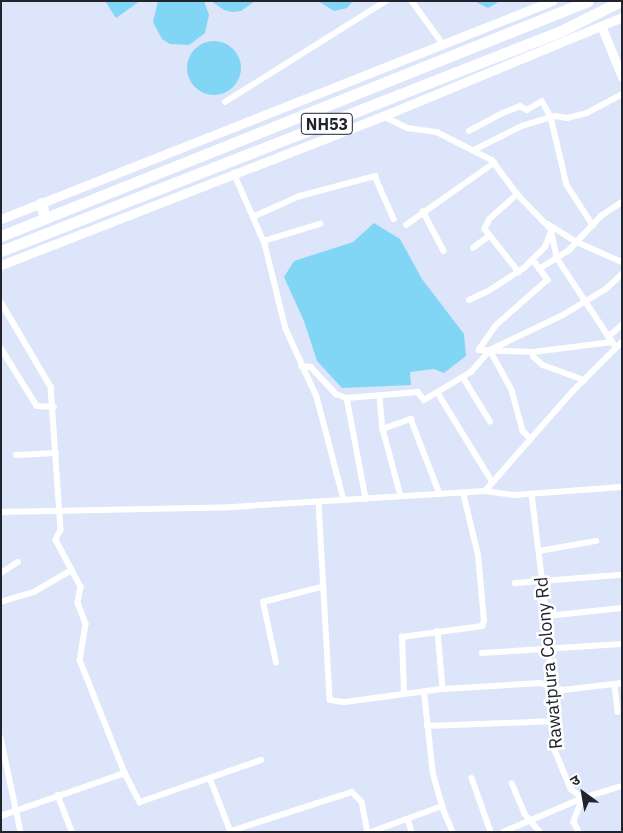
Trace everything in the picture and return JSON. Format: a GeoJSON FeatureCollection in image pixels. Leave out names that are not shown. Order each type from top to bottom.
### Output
{"type":"FeatureCollection","features":[{"type":"Feature","properties":{"kind":"highway","name":"NH53"},"geometry":{"type":"LineString","coordinates":[[1,236],[588,1]]}},
{"type":"Feature","properties":{"kind":"highway","name":"NH53"},"geometry":{"type":"LineString","coordinates":[[1,251],[32,245],[561,31],[621,1]]}},
{"type":"Feature","properties":{"kind":"highway"},"geometry":{"type":"LineString","coordinates":[[41,203],[45,218]]}},
{"type":"Feature","properties":{"kind":"street"},"geometry":{"type":"LineString","coordinates":[[224,102],[386,1]]}},
{"type":"Feature","properties":{"kind":"street"},"geometry":{"type":"LineString","coordinates":[[412,1],[443,44]]}},
{"type":"Feature","properties":{"kind":"street"},"geometry":{"type":"LineString","coordinates":[[1,219],[552,1]]}},
{"type":"Feature","properties":{"kind":"street"},"geometry":{"type":"LineString","coordinates":[[1,265],[32,245],[383,116],[602,28],[622,17]]}},
{"type":"Feature","properties":{"kind":"street"},"geometry":{"type":"LineString","coordinates":[[602,28],[622,77]]}},
{"type":"Feature","properties":{"kind":"street"},"geometry":{"type":"LineString","coordinates":[[474,150],[510,131],[551,117],[567,118],[586,113],[622,94]]}},
{"type":"Feature","properties":{"kind":"street"},"geometry":{"type":"LineString","coordinates":[[469,131],[520,106],[527,110],[542,101],[551,117],[567,185],[593,225]]}},
{"type":"Feature","properties":{"kind":"street"},"geometry":{"type":"LineString","coordinates":[[383,116],[408,128],[438,132],[474,150],[494,163],[518,194],[546,223],[551,231],[557,257],[612,342]]}},
{"type":"Feature","properties":{"kind":"street"},"geometry":{"type":"LineString","coordinates":[[406,225],[423,211],[494,163]]}},
{"type":"Feature","properties":{"kind":"street"},"geometry":{"type":"LineString","coordinates":[[234,172],[264,240],[286,328],[301,366],[317,397],[344,500]]}},
{"type":"Feature","properties":{"kind":"street"},"geometry":{"type":"LineString","coordinates":[[255,216],[300,196],[375,176],[394,219]]}},
{"type":"Feature","properties":{"kind":"street"},"geometry":{"type":"LineString","coordinates":[[518,194],[490,219],[485,228],[489,236],[519,272]]}},
{"type":"Feature","properties":{"kind":"street"},"geometry":{"type":"LineString","coordinates":[[539,269],[579,242],[593,225],[622,202]]}},
{"type":"Feature","properties":{"kind":"street"},"geometry":{"type":"LineString","coordinates":[[423,211],[444,251]]}},
{"type":"Feature","properties":{"kind":"street"},"geometry":{"type":"LineString","coordinates":[[546,223],[579,242],[622,262]]}},
{"type":"Feature","properties":{"kind":"street"},"geometry":{"type":"LineString","coordinates":[[264,240],[320,224]]}},
{"type":"Feature","properties":{"kind":"street"},"geometry":{"type":"LineString","coordinates":[[469,300],[519,272],[545,247],[551,231]]}},
{"type":"Feature","properties":{"kind":"street"},"geometry":{"type":"LineString","coordinates":[[473,248],[489,236]]}},
{"type":"Feature","properties":{"kind":"street"},"geometry":{"type":"LineString","coordinates":[[533,260],[548,280],[496,326],[479,350],[533,352],[622,342]]}},
{"type":"Feature","properties":{"kind":"street"},"geometry":{"type":"LineString","coordinates":[[301,366],[310,367],[336,394],[347,398],[380,397],[418,392],[424,400],[463,377],[490,350],[545,325],[585,301],[622,274]]}},
{"type":"Feature","properties":{"kind":"street"},"geometry":{"type":"LineString","coordinates":[[1,302],[46,377],[54,407],[58,512],[61,530],[56,540],[81,587],[78,603],[86,624],[80,660],[125,773],[140,802],[261,760]]}},
{"type":"Feature","properties":{"kind":"street"},"geometry":{"type":"LineString","coordinates":[[485,491],[584,380],[622,325]]}},
{"type":"Feature","properties":{"kind":"street"},"geometry":{"type":"LineString","coordinates":[[1,348],[37,406],[54,407]]}},
{"type":"Feature","properties":{"kind":"street"},"geometry":{"type":"LineString","coordinates":[[490,350],[512,390],[523,431],[531,439]]}},
{"type":"Feature","properties":{"kind":"street"},"geometry":{"type":"LineString","coordinates":[[533,352],[539,362],[554,371],[584,380]]}},
{"type":"Feature","properties":{"kind":"street"},"geometry":{"type":"LineString","coordinates":[[463,377],[490,421]]}},
{"type":"Feature","properties":{"kind":"street"},"geometry":{"type":"LineString","coordinates":[[438,393],[492,482]]}},
{"type":"Feature","properties":{"kind":"street"},"geometry":{"type":"LineString","coordinates":[[380,397],[383,428],[401,496]]}},
{"type":"Feature","properties":{"kind":"street"},"geometry":{"type":"LineString","coordinates":[[347,398],[366,498]]}},
{"type":"Feature","properties":{"kind":"street"},"geometry":{"type":"LineString","coordinates":[[383,428],[411,419],[440,494]]}},
{"type":"Feature","properties":{"kind":"street"},"geometry":{"type":"LineString","coordinates":[[16,455],[56,453]]}},
{"type":"Feature","properties":{"kind":"street"},"geometry":{"type":"LineString","coordinates":[[1,512],[58,512],[319,502],[485,491],[532,494],[622,487]]}},
{"type":"Feature","properties":{"kind":"street"},"geometry":{"type":"LineString","coordinates":[[404,693],[402,637],[438,630],[482,626],[484,621],[478,555],[463,493]]}},
{"type":"Feature","properties":{"kind":"street","name":"Rawatpura Colony Rd"},"geometry":{"type":"LineString","coordinates":[[532,494],[550,648],[550,686],[556,721],[555,750],[570,789],[582,798]]}},
{"type":"Feature","properties":{"kind":"street"},"geometry":{"type":"LineString","coordinates":[[319,502],[321,587],[330,700],[345,702],[443,689],[550,686],[563,690],[618,684],[618,712]]}},
{"type":"Feature","properties":{"kind":"street"},"geometry":{"type":"LineString","coordinates":[[539,551],[596,541]]}},
{"type":"Feature","properties":{"kind":"street"},"geometry":{"type":"LineString","coordinates":[[1,573],[18,562]]}},
{"type":"Feature","properties":{"kind":"street"},"geometry":{"type":"LineString","coordinates":[[1,602],[34,592],[72,570]]}},
{"type":"Feature","properties":{"kind":"street"},"geometry":{"type":"LineString","coordinates":[[515,583],[542,583],[620,574]]}},
{"type":"Feature","properties":{"kind":"street"},"geometry":{"type":"LineString","coordinates":[[276,663],[263,602],[321,587]]}},
{"type":"Feature","properties":{"kind":"street"},"geometry":{"type":"LineString","coordinates":[[547,616],[622,608]]}},
{"type":"Feature","properties":{"kind":"street"},"geometry":{"type":"LineString","coordinates":[[438,630],[443,689]]}},
{"type":"Feature","properties":{"kind":"street"},"geometry":{"type":"LineString","coordinates":[[482,653],[622,644]]}},
{"type":"Feature","properties":{"kind":"street"},"geometry":{"type":"LineString","coordinates":[[424,692],[433,775],[442,806],[453,832]]}},
{"type":"Feature","properties":{"kind":"street"},"geometry":{"type":"LineString","coordinates":[[427,726],[556,721]]}},
{"type":"Feature","properties":{"kind":"street"},"geometry":{"type":"LineString","coordinates":[[1,738],[4,757],[15,793],[16,811],[21,832]]}},
{"type":"Feature","properties":{"kind":"street"},"geometry":{"type":"LineString","coordinates":[[1,816],[125,773]]}},
{"type":"Feature","properties":{"kind":"street"},"geometry":{"type":"LineString","coordinates":[[210,778],[231,832],[352,792],[362,802],[370,832],[442,806]]}},
{"type":"Feature","properties":{"kind":"street"},"geometry":{"type":"LineString","coordinates":[[472,778],[491,832]]}},
{"type":"Feature","properties":{"kind":"street"},"geometry":{"type":"LineString","coordinates":[[512,783],[525,814],[540,832]]}},
{"type":"Feature","properties":{"kind":"street"},"geometry":{"type":"LineString","coordinates":[[502,832],[582,798],[622,786]]}},
{"type":"Feature","properties":{"kind":"street"},"geometry":{"type":"LineString","coordinates":[[58,795],[72,832]]}},
{"type":"Feature","properties":{"kind":"street"},"geometry":{"type":"LineString","coordinates":[[579,832],[574,822],[582,798]]}},
{"type":"Feature","properties":{"kind":"street"},"geometry":{"type":"LineString","coordinates":[[408,819],[412,832]]}},
{"type":"Feature","properties":{"kind":"water"},"geometry":{"type":"Polygon","coordinates":[[[105,1],[140,1],[116,18],[105,1]]]}},
{"type":"Feature","properties":{"kind":"water"},"geometry":{"type":"Polygon","coordinates":[[[158,1],[204,1],[209,15],[205,33],[189,45],[170,44],[162,39],[153,22],[158,1]]]}},
{"type":"Feature","properties":{"kind":"water"},"geometry":{"type":"Polygon","coordinates":[[[211,1],[255,1],[241,11],[232,12],[224,10],[211,1]]]}},
{"type":"Feature","properties":{"kind":"water"},"geometry":{"type":"Polygon","coordinates":[[[318,1],[353,1],[347,8],[334,11],[318,1]]]}},
{"type":"Feature","properties":{"kind":"water"},"geometry":{"type":"Polygon","coordinates":[[[474,1],[500,1],[488,8],[474,1]]]}},
{"type":"Feature","properties":{"kind":"water"},"geometry":{"type":"Polygon","coordinates":[[[214,41],[224,43],[233,49],[239,58],[241,68],[239,78],[233,87],[224,93],[214,95],[204,93],[195,87],[189,78],[187,68],[189,58],[195,49],[204,43],[214,41]]]}},
{"type":"Feature","properties":{"kind":"water"},"geometry":{"type":"Polygon","coordinates":[[[374,223],[400,239],[422,279],[464,334],[466,356],[444,373],[434,369],[410,372],[411,385],[342,388],[317,361],[304,321],[284,277],[294,261],[353,242],[374,223]]]}}]}
